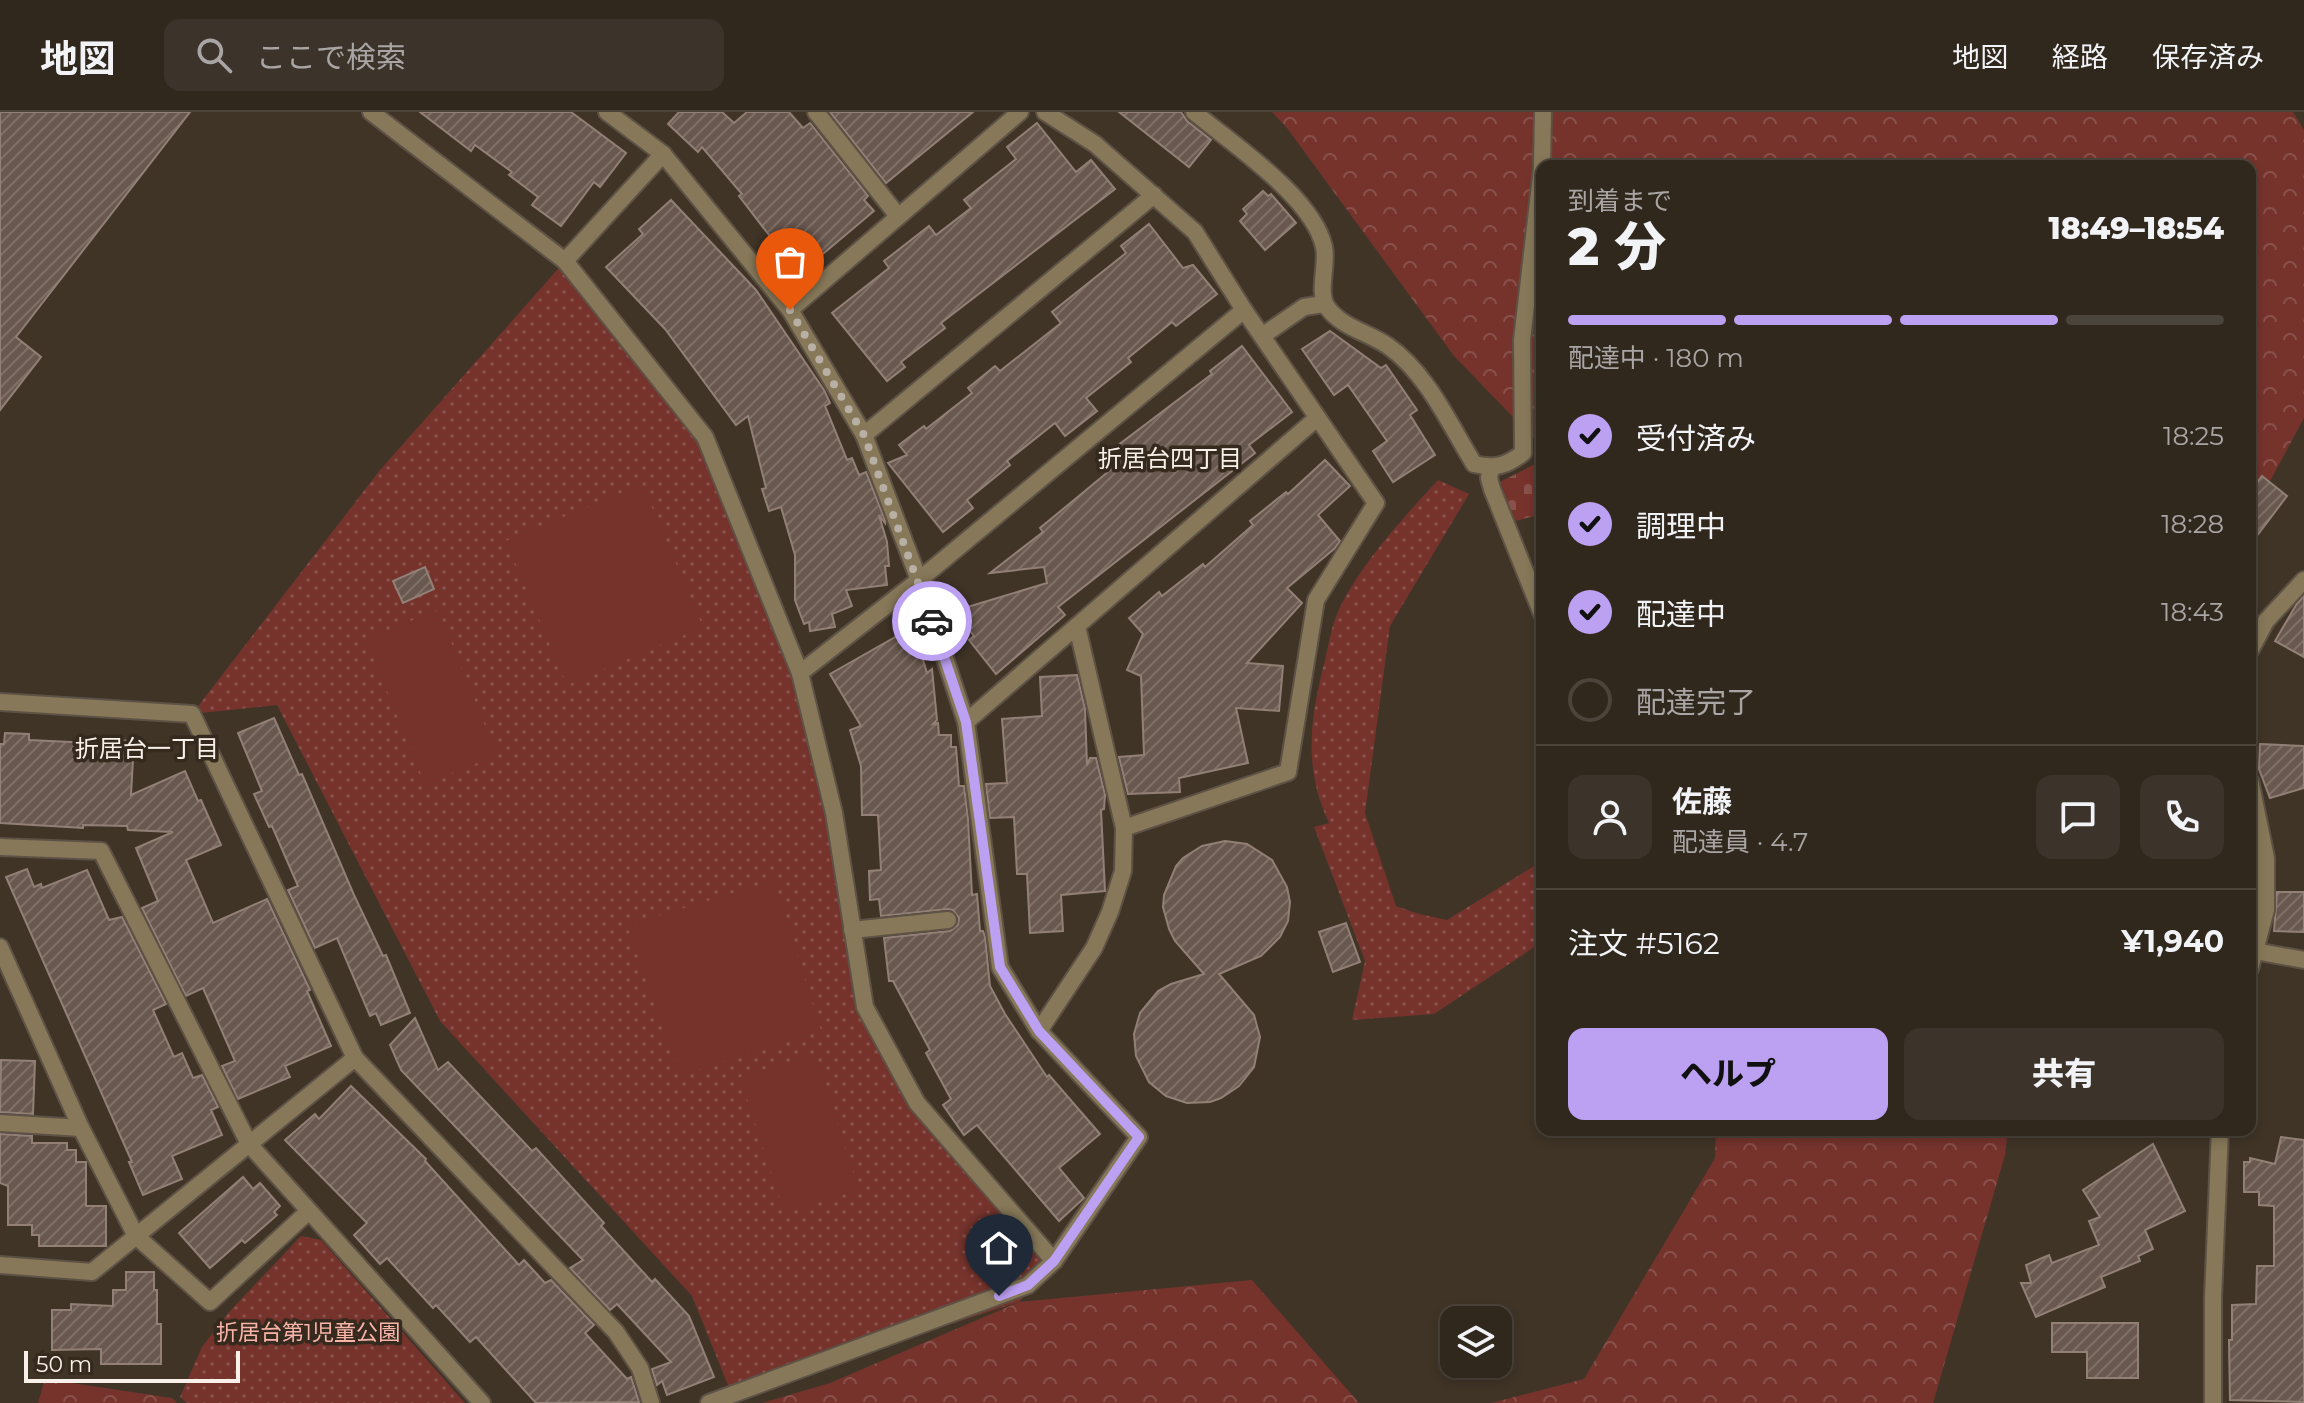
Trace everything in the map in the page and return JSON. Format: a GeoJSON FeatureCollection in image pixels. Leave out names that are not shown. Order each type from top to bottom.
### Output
{"type":"FeatureCollection","features":[{"type":"Feature","properties":{"kind":"street"},"geometry":{"type":"LineString","coordinates":[[371,112],[565,261],[705,437],[800,673],[834,813],[865,1007],[917,1103],[1054,1261]]}},
{"type":"Feature","properties":{"kind":"street"},"geometry":{"type":"LineString","coordinates":[[607,112],[663,154],[790,310],[864,435],[919,580],[966,722],[1000,967],[1039,1031],[1139,1137],[1054,1261],[1028,1285],[709,1403]]}},
{"type":"Feature","properties":{"kind":"street"},"geometry":{"type":"LineString","coordinates":[[816,112],[898,216]]}},
{"type":"Feature","properties":{"kind":"street"},"geometry":{"type":"LineString","coordinates":[[790,310],[1020,112]]}},
{"type":"Feature","properties":{"kind":"street"},"geometry":{"type":"LineString","coordinates":[[1045,112],[1095,144],[1195,232],[1244,310],[1376,503],[1316,600],[1288,772],[1124,828]]}},
{"type":"Feature","properties":{"kind":"street"},"geometry":{"type":"LineString","coordinates":[[1194,112],[1282,185],[1311,218],[1324,247],[1324,304],[1337,319],[1389,346],[1427,388],[1474,464],[1491,468],[1509,464],[1523,453],[1522,340],[1536,219]]}},
{"type":"Feature","properties":{"kind":"street"},"geometry":{"type":"LineString","coordinates":[[1542,160],[1543,112]]}},
{"type":"Feature","properties":{"kind":"street"},"geometry":{"type":"LineString","coordinates":[[565,261],[663,154]]}},
{"type":"Feature","properties":{"kind":"street"},"geometry":{"type":"LineString","coordinates":[[864,435],[1154,195]]}},
{"type":"Feature","properties":{"kind":"street"},"geometry":{"type":"LineString","coordinates":[[1262,336],[1304,307],[1324,304]]}},
{"type":"Feature","properties":{"kind":"street"},"geometry":{"type":"LineString","coordinates":[[800,673],[919,580],[1244,310]]}},
{"type":"Feature","properties":{"kind":"street"},"geometry":{"type":"LineString","coordinates":[[966,722],[1317,418]]}},
{"type":"Feature","properties":{"kind":"street"},"geometry":{"type":"LineString","coordinates":[[1491,468],[1489,478],[1492,489],[1536,599]]}},
{"type":"Feature","properties":{"kind":"street"},"geometry":{"type":"LineString","coordinates":[[2256,640],[2266,621],[2304,580]]}},
{"type":"Feature","properties":{"kind":"street"},"geometry":{"type":"LineString","coordinates":[[1039,1031],[1094,948],[1123,871],[1124,828],[1077,626]]}},
{"type":"Feature","properties":{"kind":"street"},"geometry":{"type":"LineString","coordinates":[[0,702],[192,714],[355,1058],[616,1332],[640,1368],[651,1403]]}},
{"type":"Feature","properties":{"kind":"street"},"geometry":{"type":"LineString","coordinates":[[2256,809],[2266,858],[2266,910],[2256,947]]}},
{"type":"Feature","properties":{"kind":"street"},"geometry":{"type":"LineString","coordinates":[[0,847],[101,851],[249,1144],[482,1403]]}},
{"type":"Feature","properties":{"kind":"street"},"geometry":{"type":"LineString","coordinates":[[975,916],[993,913]]}},
{"type":"Feature","properties":{"kind":"street"},"geometry":{"type":"LineString","coordinates":[[852,930],[948,920]]}},
{"type":"Feature","properties":{"kind":"street"},"geometry":{"type":"LineString","coordinates":[[0,947],[7,981],[136,1236],[210,1302],[309,1211]]}},
{"type":"Feature","properties":{"kind":"street"},"geometry":{"type":"LineString","coordinates":[[2256,951],[2304,960]]}},
{"type":"Feature","properties":{"kind":"street"},"geometry":{"type":"LineString","coordinates":[[0,1265],[92,1272],[355,1058]]}},
{"type":"Feature","properties":{"kind":"street"},"geometry":{"type":"LineString","coordinates":[[0,1123],[81,1128]]}},
{"type":"Feature","properties":{"kind":"street"},"geometry":{"type":"LineString","coordinates":[[2213,1403],[2213,1298],[2220,1136]]}},
{"type":"Feature","properties":{"kind":"green space"},"geometry":{"type":"Polygon","coordinates":[[[1272,112],[2293,112],[2304,130],[2304,418],[2256,507],[2256,160],[1536,160],[1536,441],[1454,356],[1287,128],[1272,112]]]}},
{"type":"Feature","properties":{"kind":"green space"},"geometry":{"type":"Polygon","coordinates":[[[565,261],[705,437],[800,673],[865,1007],[917,1103],[1054,1261],[1019,1302],[732,1395],[692,1296],[440,1021],[277,705],[192,714],[380,470],[565,261]]]}},
{"type":"Feature","properties":{"kind":"green space"},"geometry":{"type":"Polygon","coordinates":[[[1536,375],[1536,443],[1534,402],[1536,375]]]}},
{"type":"Feature","properties":{"kind":"green space"},"geometry":{"type":"Polygon","coordinates":[[[1536,464],[1536,516],[1515,521],[1500,482],[1536,464]]]}},
{"type":"Feature","properties":{"kind":"green space"},"geometry":{"type":"Polygon","coordinates":[[[1438,480],[1469,494],[1390,626],[1365,813],[1396,906],[1419,914],[1447,920],[1536,865],[1536,946],[1434,1014],[1352,1020],[1365,961],[1314,827],[1329,823],[1315,782],[1313,723],[1331,633],[1340,607],[1372,556],[1438,480]]]}},
{"type":"Feature","properties":{"kind":"green space"},"geometry":{"type":"Polygon","coordinates":[[[642,484],[703,627],[567,685],[506,541],[642,484]]]}},
{"type":"Feature","properties":{"kind":"green space"},"geometry":{"type":"Polygon","coordinates":[[[438,610],[497,755],[425,784],[366,639],[438,610]]]}},
{"type":"Feature","properties":{"kind":"green space"},"geometry":{"type":"Polygon","coordinates":[[[774,881],[821,1030],[680,1076],[627,925],[774,881]]]}},
{"type":"Feature","properties":{"kind":"green space"},"geometry":{"type":"Polygon","coordinates":[[[815,1054],[859,1190],[784,1212],[740,1077],[815,1054]]]}},
{"type":"Feature","properties":{"kind":"green space"},"geometry":{"type":"Polygon","coordinates":[[[1716,1136],[2007,1136],[2005,1155],[1933,1403],[1491,1403],[1584,1379],[1715,1158],[1716,1136]]]}},
{"type":"Feature","properties":{"kind":"green space","name":"折居台第1児童公園"},"geometry":{"type":"Polygon","coordinates":[[[301,1236],[321,1240],[465,1403],[187,1403],[180,1397],[202,1347],[229,1312],[301,1236]]]}},
{"type":"Feature","properties":{"kind":"green space"},"geometry":{"type":"Polygon","coordinates":[[[1252,1280],[1359,1403],[762,1403],[830,1383],[1019,1302],[1252,1280]]]}},
{"type":"Feature","properties":{"kind":"green space"},"geometry":{"type":"Polygon","coordinates":[[[45,1379],[172,1398],[177,1403],[38,1403],[45,1379]]]}},
{"type":"Feature","properties":{"kind":"building"},"geometry":{"type":"Polygon","coordinates":[[[0,112],[190,112],[16,337],[41,357],[0,410],[0,112]]]}},
{"type":"Feature","properties":{"kind":"building"},"geometry":{"type":"Polygon","coordinates":[[[420,112],[571,112],[626,153],[600,187],[594,182],[561,226],[532,205],[538,197],[509,175],[512,172],[475,145],[471,151],[420,112]]]}},
{"type":"Feature","properties":{"kind":"building"},"geometry":{"type":"Polygon","coordinates":[[[679,112],[722,112],[734,123],[747,112],[789,112],[803,128],[810,123],[868,196],[864,200],[874,211],[799,274],[739,196],[742,194],[702,147],[698,152],[668,124],[679,112]]]}},
{"type":"Feature","properties":{"kind":"building"},"geometry":{"type":"Polygon","coordinates":[[[830,112],[973,112],[886,183],[830,112]]]}},
{"type":"Feature","properties":{"kind":"building"},"geometry":{"type":"Polygon","coordinates":[[[1119,112],[1181,112],[1187,121],[1211,140],[1189,167],[1119,112]]]}},
{"type":"Feature","properties":{"kind":"building"},"geometry":{"type":"Polygon","coordinates":[[[1037,123],[1076,172],[1091,160],[1115,189],[941,323],[945,328],[901,362],[905,367],[887,381],[832,313],[889,268],[884,261],[929,226],[936,235],[971,208],[964,200],[1016,159],[1007,147],[1037,123]]]}},
{"type":"Feature","properties":{"kind":"building"},"geometry":{"type":"Polygon","coordinates":[[[1263,191],[1268,196],[1271,194],[1296,223],[1265,250],[1240,221],[1247,214],[1243,209],[1263,191]]]}},
{"type":"Feature","properties":{"kind":"building"},"geometry":{"type":"Polygon","coordinates":[[[671,200],[756,290],[824,390],[830,403],[825,406],[847,460],[852,458],[859,475],[866,472],[885,520],[885,523],[879,515],[887,542],[887,585],[846,590],[852,606],[832,614],[835,627],[810,631],[809,622],[804,624],[795,600],[795,555],[781,507],[769,511],[748,416],[736,425],[665,329],[606,267],[643,234],[639,229],[671,200]]]}},
{"type":"Feature","properties":{"kind":"building"},"geometry":{"type":"Polygon","coordinates":[[[1149,224],[1183,268],[1193,265],[1217,294],[1176,326],[1172,322],[1128,358],[1131,362],[1086,398],[1097,411],[1065,436],[1055,423],[1007,461],[1010,465],[967,500],[973,508],[943,532],[888,463],[907,455],[899,445],[924,426],[926,429],[972,393],[968,388],[995,366],[1000,371],[1061,323],[1052,312],[1126,253],[1121,246],[1149,224]]]}},
{"type":"Feature","properties":{"kind":"building"},"geometry":{"type":"Polygon","coordinates":[[[1330,331],[1381,368],[1386,365],[1417,410],[1410,415],[1435,455],[1393,482],[1373,451],[1387,441],[1348,385],[1334,395],[1302,349],[1330,331]]]}},
{"type":"Feature","properties":{"kind":"building"},"geometry":{"type":"Polygon","coordinates":[[[1242,346],[1292,412],[1249,445],[1255,453],[1058,607],[1065,615],[996,674],[969,640],[974,636],[954,611],[1047,583],[1044,567],[990,573],[1043,532],[1040,528],[1114,467],[1108,460],[1121,451],[1117,446],[1212,374],[1210,371],[1242,346]]]}},
{"type":"Feature","properties":{"kind":"building"},"geometry":{"type":"Polygon","coordinates":[[[1325,460],[1350,486],[1318,515],[1340,541],[1287,588],[1302,603],[1247,663],[1283,666],[1279,711],[1236,708],[1248,763],[1179,778],[1180,792],[1128,794],[1119,757],[1144,755],[1141,676],[1127,670],[1143,634],[1129,618],[1159,592],[1162,596],[1203,564],[1205,567],[1253,525],[1250,521],[1286,492],[1288,494],[1325,460]]]}},
{"type":"Feature","properties":{"kind":"building"},"geometry":{"type":"Polygon","coordinates":[[[2262,476],[2287,496],[2256,537],[2256,484],[2262,476]]]}},
{"type":"Feature","properties":{"kind":"building"},"geometry":{"type":"Polygon","coordinates":[[[425,567],[434,589],[403,603],[393,581],[425,567]]]}},
{"type":"Feature","properties":{"kind":"building"},"geometry":{"type":"Polygon","coordinates":[[[2304,596],[2304,657],[2275,641],[2304,596]]]}},
{"type":"Feature","properties":{"kind":"building"},"geometry":{"type":"Polygon","coordinates":[[[913,627],[927,673],[932,669],[937,720],[933,724],[938,723],[939,735],[951,735],[951,747],[956,747],[959,786],[964,786],[968,819],[972,895],[977,894],[990,986],[1047,1077],[1049,1075],[1100,1134],[1059,1168],[1084,1198],[1059,1221],[977,1125],[964,1135],[943,1105],[951,1099],[926,1053],[930,1050],[893,981],[889,981],[884,938],[950,931],[958,925],[959,918],[948,909],[881,916],[879,899],[870,900],[869,871],[881,870],[878,815],[862,815],[861,766],[850,730],[861,726],[830,674],[913,627]]]}},
{"type":"Feature","properties":{"kind":"building"},"geometry":{"type":"Polygon","coordinates":[[[1077,675],[1085,709],[1087,765],[1090,758],[1096,758],[1105,795],[1104,809],[1101,810],[1105,891],[1061,895],[1063,931],[1030,933],[1027,874],[1017,874],[1014,817],[990,818],[986,784],[1007,783],[1002,719],[1042,716],[1040,677],[1077,675]]]}},
{"type":"Feature","properties":{"kind":"building"},"geometry":{"type":"Polygon","coordinates":[[[274,718],[299,775],[302,774],[354,895],[383,956],[386,955],[410,1013],[381,1025],[376,1013],[370,1016],[337,938],[315,948],[288,890],[298,886],[272,826],[269,827],[254,794],[262,791],[238,733],[274,718]]]}},
{"type":"Feature","properties":{"kind":"building"},"geometry":{"type":"Polygon","coordinates":[[[5,733],[29,734],[29,740],[134,741],[131,795],[185,771],[221,845],[186,860],[213,923],[267,899],[310,990],[307,991],[331,1046],[285,1066],[290,1077],[238,1099],[222,1066],[235,1061],[203,988],[186,996],[142,908],[158,901],[136,848],[173,832],[128,830],[127,826],[83,825],[83,828],[0,823],[0,744],[4,744],[5,733]]]}},
{"type":"Feature","properties":{"kind":"building"},"geometry":{"type":"Polygon","coordinates":[[[2260,744],[2304,746],[2304,788],[2270,798],[2259,769],[2260,744]]]}},
{"type":"Feature","properties":{"kind":"building"},"geometry":{"type":"Polygon","coordinates":[[[1225,841],[1247,844],[1272,860],[1287,887],[1290,902],[1288,921],[1280,937],[1261,956],[1219,974],[1254,1015],[1260,1037],[1254,1067],[1239,1086],[1221,1098],[1187,1103],[1166,1096],[1149,1082],[1136,1056],[1134,1034],[1140,1013],[1158,991],[1204,974],[1175,941],[1163,907],[1164,895],[1176,866],[1183,858],[1202,846],[1225,841]]]}},
{"type":"Feature","properties":{"kind":"building"},"geometry":{"type":"Polygon","coordinates":[[[27,869],[34,887],[41,884],[42,888],[87,870],[109,920],[122,917],[166,1004],[153,1010],[174,1057],[182,1053],[193,1078],[202,1075],[218,1107],[211,1110],[222,1135],[172,1156],[182,1179],[143,1195],[129,1162],[132,1162],[6,877],[27,869]]]}},
{"type":"Feature","properties":{"kind":"building"},"geometry":{"type":"Polygon","coordinates":[[[2277,892],[2304,892],[2304,932],[2274,931],[2277,892]]]}},
{"type":"Feature","properties":{"kind":"building"},"geometry":{"type":"Polygon","coordinates":[[[1346,923],[1360,962],[1333,972],[1319,932],[1346,923]]]}},
{"type":"Feature","properties":{"kind":"building"},"geometry":{"type":"Polygon","coordinates":[[[415,1018],[438,1070],[448,1062],[532,1151],[536,1148],[652,1282],[655,1279],[689,1316],[714,1377],[667,1395],[662,1381],[657,1385],[652,1369],[671,1362],[617,1304],[610,1310],[570,1268],[583,1260],[401,1070],[390,1045],[415,1018]]]}},
{"type":"Feature","properties":{"kind":"building"},"geometry":{"type":"Polygon","coordinates":[[[1,1060],[35,1061],[33,1114],[0,1112],[1,1060]]]}},
{"type":"Feature","properties":{"kind":"building"},"geometry":{"type":"Polygon","coordinates":[[[351,1086],[426,1159],[519,1265],[524,1260],[545,1283],[551,1280],[594,1325],[585,1333],[627,1379],[631,1377],[639,1402],[536,1403],[476,1337],[470,1342],[436,1305],[433,1308],[387,1258],[380,1264],[354,1235],[367,1223],[285,1140],[315,1114],[319,1119],[351,1086]]]}},
{"type":"Feature","properties":{"kind":"building"},"geometry":{"type":"Polygon","coordinates":[[[0,1134],[32,1136],[32,1143],[67,1143],[67,1150],[76,1150],[76,1162],[86,1162],[86,1206],[106,1206],[106,1246],[39,1246],[39,1235],[32,1235],[32,1225],[8,1225],[8,1186],[0,1183],[0,1134]]]}},
{"type":"Feature","properties":{"kind":"building"},"geometry":{"type":"Polygon","coordinates":[[[2281,1137],[2304,1140],[2304,1402],[2230,1400],[2232,1305],[2256,1304],[2257,1266],[2274,1266],[2274,1206],[2259,1205],[2259,1192],[2244,1192],[2244,1162],[2250,1162],[2250,1158],[2275,1164],[2281,1137]]]}},
{"type":"Feature","properties":{"kind":"building"},"geometry":{"type":"Polygon","coordinates":[[[2153,1144],[2185,1211],[2145,1230],[2153,1249],[2138,1256],[2140,1261],[2101,1277],[2105,1287],[2036,1317],[2021,1283],[2031,1283],[2026,1265],[2049,1255],[2052,1263],[2099,1245],[2089,1221],[2100,1217],[2083,1190],[2153,1144]]]}},
{"type":"Feature","properties":{"kind":"building"},"geometry":{"type":"Polygon","coordinates":[[[243,1177],[253,1189],[260,1183],[280,1206],[274,1212],[277,1215],[210,1268],[179,1233],[243,1177]]]}},
{"type":"Feature","properties":{"kind":"building"},"geometry":{"type":"Polygon","coordinates":[[[126,1272],[154,1272],[157,1324],[161,1324],[161,1364],[101,1364],[101,1349],[52,1350],[52,1310],[71,1310],[71,1304],[113,1306],[113,1290],[126,1290],[126,1272]]]}},
{"type":"Feature","properties":{"kind":"building"},"geometry":{"type":"Polygon","coordinates":[[[2052,1323],[2138,1323],[2138,1378],[2087,1378],[2087,1352],[2052,1352],[2052,1323]]]}},
{"type":"Feature","properties":{"kind":"way so far"},"geometry":{"type":"LineString","coordinates":[[790,310],[864,435],[932,621]]}},
{"type":"Feature","properties":{"kind":"district","name":"折居台四丁目"},"geometry":{"type":"Point","coordinates":[1170,458]}},
{"type":"Feature","properties":{"kind":"district","name":"折居台一丁目"},"geometry":{"type":"Point","coordinates":[147,748]}},
{"type":"Feature","properties":{"kind":"route"},"geometry":{"type":"LineString","coordinates":[[932,621],[966,722],[1000,967],[1039,1031],[1139,1137],[1054,1261],[1028,1285],[999,1296]]}}]}
